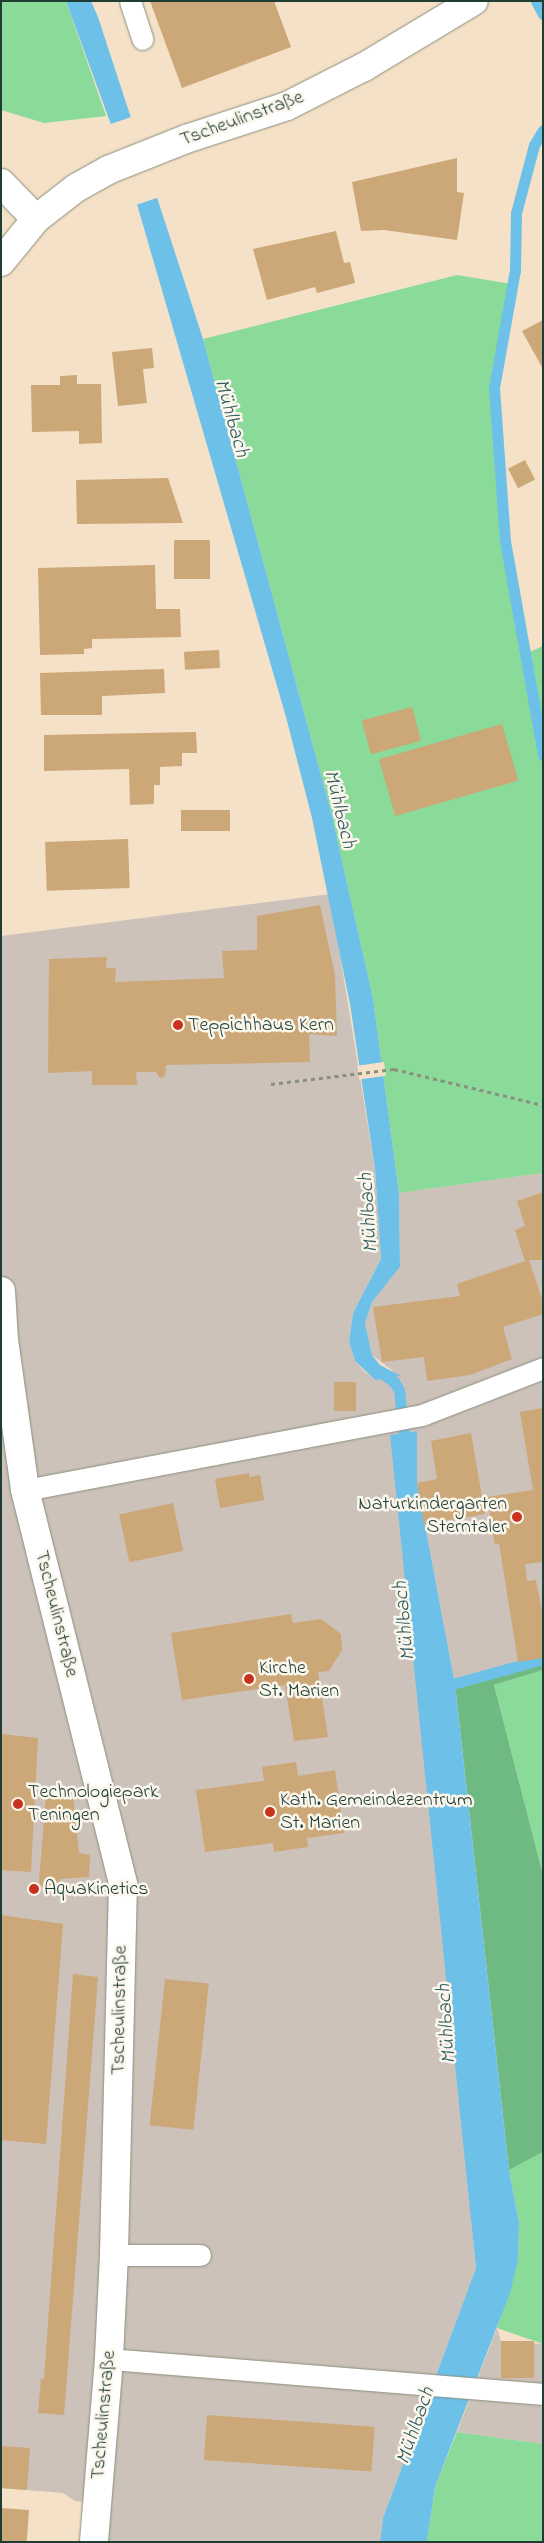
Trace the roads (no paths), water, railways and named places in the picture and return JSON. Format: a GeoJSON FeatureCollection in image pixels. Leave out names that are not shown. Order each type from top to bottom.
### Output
{"type":"FeatureCollection","features":[{"type":"Feature","properties":{"kind":"street","name":"Tscheulinstraße"},"geometry":{"type":"LineString","coordinates":[[1,262],[36,219],[76,188],[108,170],[186,139],[287,106],[364,67],[474,1]]}},
{"type":"Feature","properties":{"kind":"street"},"geometry":{"type":"LineString","coordinates":[[1,183],[36,219]]}},
{"type":"Feature","properties":{"kind":"street","name":"Tscheulinstraße"},"geometry":{"type":"LineString","coordinates":[[1,1291],[4,1340],[26,1490],[123,1884],[114,2255],[109,2359],[94,2542]]}},
{"type":"Feature","properties":{"kind":"lane"},"geometry":{"type":"LineString","coordinates":[[130,1],[142,39]]}},
{"type":"Feature","properties":{"kind":"lane"},"geometry":{"type":"LineString","coordinates":[[26,1490],[374,1422],[422,1415],[543,1368]]}},
{"type":"Feature","properties":{"kind":"lane"},"geometry":{"type":"LineString","coordinates":[[114,2255],[200,2256]]}},
{"type":"Feature","properties":{"kind":"lane"},"geometry":{"type":"LineString","coordinates":[[109,2359],[488,2388],[543,2394]]}},
{"type":"Feature","properties":{"kind":"water"},"geometry":{"type":"Polygon","coordinates":[[[66,1],[91,1],[98,17],[183,277],[203,339],[331,812],[373,998],[399,1193],[400,1267],[372,1302],[365,1323],[372,1355],[380,1365],[401,1376],[375,1380],[355,1361],[349,1342],[353,1313],[381,1259],[375,1169],[350,1004],[312,818],[286,717],[125,163],[66,1]]]}},
{"type":"Feature","properties":{"kind":"water"},"geometry":{"type":"Polygon","coordinates":[[[417,1431],[417,1483],[455,1684],[509,2170],[519,2223],[518,2260],[510,2293],[435,2487],[427,2542],[380,2542],[383,2518],[476,2268],[390,1435],[417,1431]]]}},
{"type":"Feature","properties":{"kind":"waterway"},"geometry":{"type":"LineString","coordinates":[[536,1],[543,14]]}},
{"type":"Feature","properties":{"kind":"waterway"},"geometry":{"type":"LineString","coordinates":[[543,130],[534,145],[516,213],[515,270],[494,388],[505,541],[543,755]]}},
{"type":"Feature","properties":{"kind":"waterway","name":"Mühlbach"},"geometry":{"type":"LineString","coordinates":[[377,1370],[394,1382],[399,1390],[405,1446]]}},
{"type":"Feature","properties":{"kind":"waterway"},"geometry":{"type":"LineString","coordinates":[[442,1687],[543,1659]]}},
{"type":"Feature","properties":{"kind":"place","name":"Teppichhaus Kern"},"geometry":{"type":"Point","coordinates":[178,1025]}},
{"type":"Feature","properties":{"kind":"place","name":"Naturkindergarten Sterntaler"},"geometry":{"type":"Point","coordinates":[517,1517]}},
{"type":"Feature","properties":{"kind":"place","name":"Kirche St. Marien"},"geometry":{"type":"Point","coordinates":[249,1679]}},
{"type":"Feature","properties":{"kind":"place","name":"Technologiepark Teningen"},"geometry":{"type":"Point","coordinates":[18,1804]}},
{"type":"Feature","properties":{"kind":"place","name":"Kath. Gemeindezentrum St. Marien"},"geometry":{"type":"Point","coordinates":[270,1812]}},
{"type":"Feature","properties":{"kind":"place","name":"AquaKinetics"},"geometry":{"type":"Point","coordinates":[34,1889]}}]}
